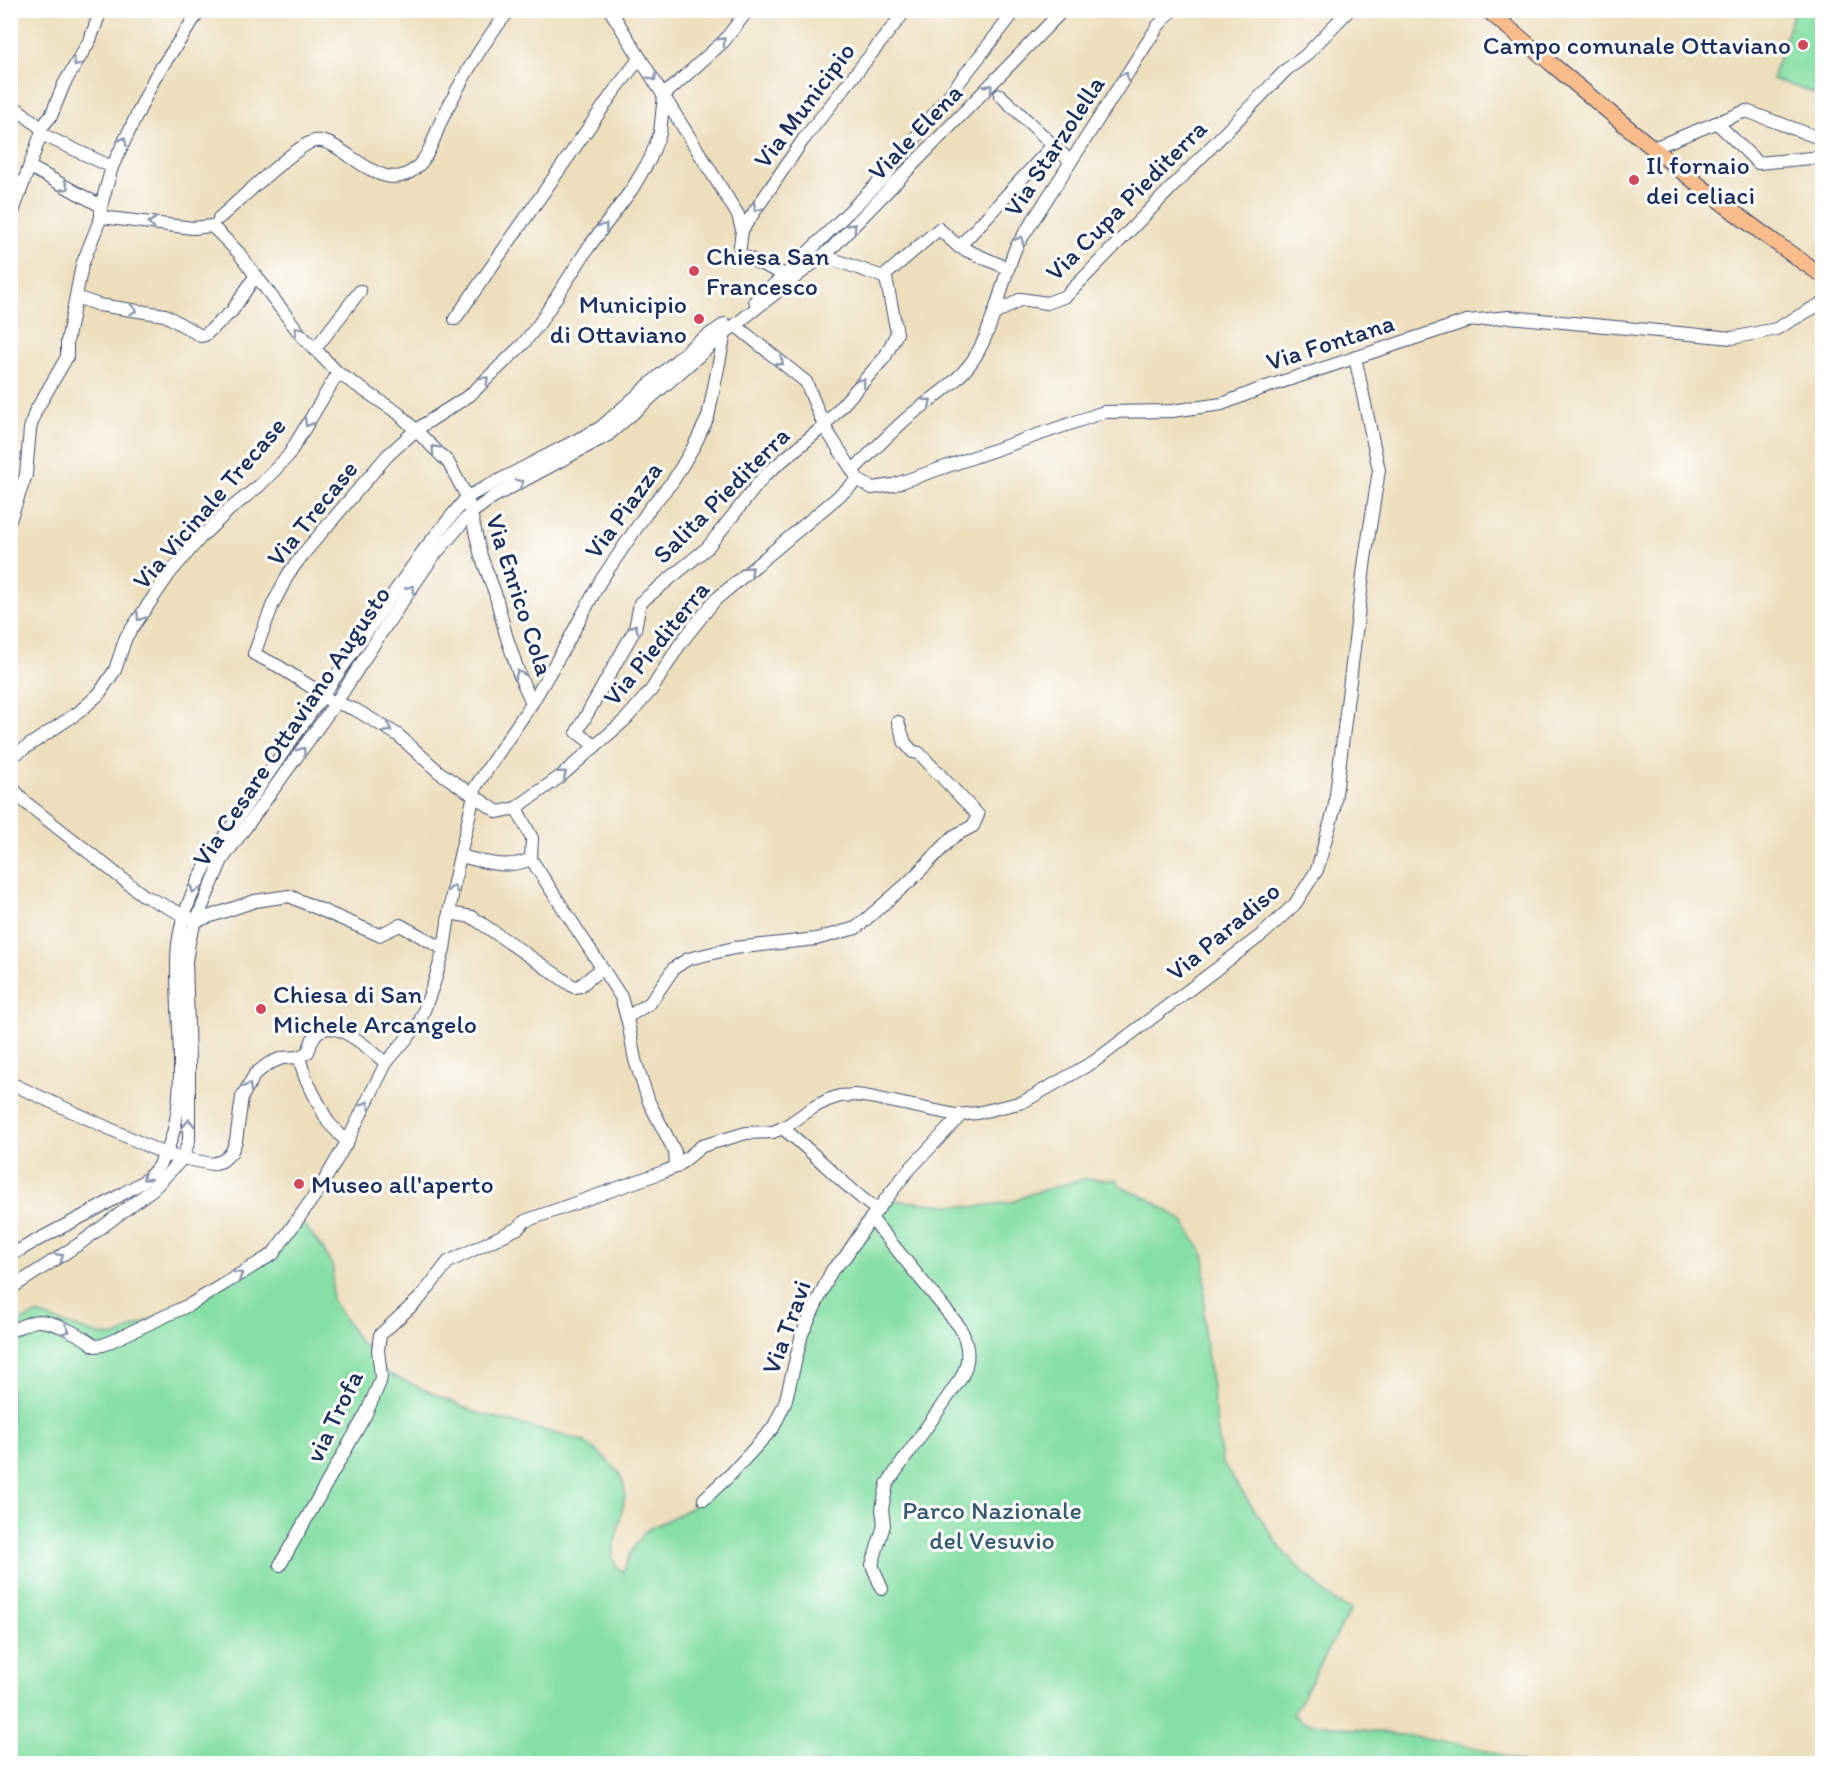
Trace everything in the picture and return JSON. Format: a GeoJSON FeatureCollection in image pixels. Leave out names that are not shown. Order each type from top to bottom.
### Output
{"type":"FeatureCollection","features":[{"type":"Feature","properties":{"kind":"main road"},"geometry":{"type":"LineString","coordinates":[[1487,10],[1653,148],[1780,247],[1822,275]]}},
{"type":"Feature","properties":{"kind":"street"},"geometry":{"type":"LineString","coordinates":[[10,220],[41,131],[51,117],[64,84],[90,40],[101,10]]}},
{"type":"Feature","properties":{"kind":"street"},"geometry":{"type":"LineString","coordinates":[[10,520],[26,475],[30,429],[35,412],[66,357],[82,265],[101,212],[112,167],[155,77],[200,10]]}},
{"type":"Feature","properties":{"kind":"street"},"geometry":{"type":"LineString","coordinates":[[219,218],[289,157],[314,141],[324,141],[369,169],[390,178],[417,167],[430,147],[442,119],[477,54],[510,10]]}},
{"type":"Feature","properties":{"kind":"street"},"geometry":{"type":"LineString","coordinates":[[467,497],[600,428],[694,345],[790,277],[739,254],[742,230],[738,215],[610,10]]}},
{"type":"Feature","properties":{"kind":"street","name":"Via Municipio"},"geometry":{"type":"LineString","coordinates":[[742,230],[803,140],[906,10]]}},
{"type":"Feature","properties":{"kind":"street","name":"Viale Elena"},"geometry":{"type":"LineString","coordinates":[[790,277],[886,175],[1016,10]]}},
{"type":"Feature","properties":{"kind":"street","name":"Viale Elena"},"geometry":{"type":"LineString","coordinates":[[790,277],[824,256],[1063,10]]}},
{"type":"Feature","properties":{"kind":"street","name":"Via Starzolella"},"geometry":{"type":"LineString","coordinates":[[993,315],[1007,268],[1028,226],[1158,26],[1172,10]]}},
{"type":"Feature","properties":{"kind":"street","name":"Via Cupa Piediterra"},"geometry":{"type":"LineString","coordinates":[[993,315],[1021,299],[1047,303],[1066,296],[1287,69],[1304,57],[1349,10]]}},
{"type":"Feature","properties":{"kind":"street"},"geometry":{"type":"LineString","coordinates":[[664,95],[724,41],[746,11]]}},
{"type":"Feature","properties":{"kind":"street"},"geometry":{"type":"LineString","coordinates":[[455,319],[615,90],[640,58]]}},
{"type":"Feature","properties":{"kind":"street","name":"Via Trecase"},"geometry":{"type":"LineString","coordinates":[[321,697],[316,690],[254,654],[289,573],[387,456],[417,429],[470,395],[523,344],[539,324],[650,159],[660,133],[664,95]]}},
{"type":"Feature","properties":{"kind":"street"},"geometry":{"type":"LineString","coordinates":[[1000,95],[1070,161]]}},
{"type":"Feature","properties":{"kind":"street"},"geometry":{"type":"LineString","coordinates":[[10,103],[41,131],[112,167]]}},
{"type":"Feature","properties":{"kind":"street"},"geometry":{"type":"LineString","coordinates":[[1653,148],[1746,111],[1822,139]]}},
{"type":"Feature","properties":{"kind":"street"},"geometry":{"type":"LineString","coordinates":[[1717,123],[1758,163],[1822,157]]}},
{"type":"Feature","properties":{"kind":"street"},"geometry":{"type":"LineString","coordinates":[[959,247],[1053,145]]}},
{"type":"Feature","properties":{"kind":"street"},"geometry":{"type":"LineString","coordinates":[[30,167],[101,212]]}},
{"type":"Feature","properties":{"kind":"street","name":"Via Enrico Cola"},"geometry":{"type":"LineString","coordinates":[[10,1331],[38,1321],[63,1328],[87,1339],[95,1346],[103,1346],[191,1304],[273,1254],[320,1188],[347,1142],[386,1064],[419,1024],[435,983],[444,949],[460,856],[476,786],[532,703],[506,635],[495,593],[481,555],[467,497],[448,462],[398,412],[338,373],[301,335],[238,252],[212,226],[193,228],[101,212]]}},
{"type":"Feature","properties":{"kind":"street"},"geometry":{"type":"LineString","coordinates":[[883,277],[939,229],[959,247],[1007,268]]}},
{"type":"Feature","properties":{"kind":"street"},"geometry":{"type":"LineString","coordinates":[[824,256],[886,278],[897,333],[885,357],[824,426]]}},
{"type":"Feature","properties":{"kind":"street"},"geometry":{"type":"LineString","coordinates":[[76,297],[99,304],[165,315],[201,336],[232,311],[256,275]]}},
{"type":"Feature","properties":{"kind":"street","name":"Via Cesare Ottaviano Augusto"},"geometry":{"type":"LineString","coordinates":[[183,1158],[189,1140],[186,961],[190,937],[222,860],[337,701],[432,558],[470,514],[493,497],[608,435],[790,277]]}},
{"type":"Feature","properties":{"kind":"street"},"geometry":{"type":"LineString","coordinates":[[315,349],[360,291]]}},
{"type":"Feature","properties":{"kind":"street","name":"Via Fontana"},"geometry":{"type":"LineString","coordinates":[[855,475],[872,488],[893,485],[1104,412],[1172,411],[1221,404],[1467,321],[1509,317],[1732,338],[1776,329],[1822,303]]}},
{"type":"Feature","properties":{"kind":"street"},"geometry":{"type":"LineString","coordinates":[[730,329],[806,382],[824,426],[855,475],[907,419],[962,372],[978,352],[993,315]]}},
{"type":"Feature","properties":{"kind":"street","name":"Via Piazza"},"geometry":{"type":"LineString","coordinates":[[532,703],[601,580],[650,508],[673,481],[694,446],[708,417],[730,329]]}},
{"type":"Feature","properties":{"kind":"street","name":"Via Paradiso"},"geometry":{"type":"LineString","coordinates":[[676,1167],[702,1146],[746,1133],[773,1132],[814,1107],[840,1096],[863,1096],[935,1112],[961,1115],[1023,1102],[1095,1061],[1264,933],[1295,904],[1317,870],[1334,810],[1365,559],[1379,470],[1355,357]]}},
{"type":"Feature","properties":{"kind":"street","name":"Via Vicinale Trecase"},"geometry":{"type":"LineString","coordinates":[[10,758],[79,712],[99,694],[115,670],[126,637],[170,573],[200,538],[260,485],[288,456],[338,373]]}},
{"type":"Feature","properties":{"kind":"street","name":"Salita Piediterra"},"geometry":{"type":"LineString","coordinates":[[595,746],[577,732],[635,629],[640,603],[707,548],[765,475],[824,426]]}},
{"type":"Feature","properties":{"kind":"street","name":"Via Piediterra"},"geometry":{"type":"LineString","coordinates":[[516,808],[561,776],[626,719],[652,689],[680,644],[715,600],[855,475]]}},
{"type":"Feature","properties":{"kind":"street","name":"Via Cesare Ottaviano Augusto"},"geometry":{"type":"LineString","coordinates":[[10,1256],[109,1203],[148,1178],[167,1155],[177,1113],[179,1058],[177,960],[183,914],[211,856],[423,551],[467,497]]}},
{"type":"Feature","properties":{"kind":"street"},"geometry":{"type":"LineString","coordinates":[[321,697],[337,701],[356,710],[398,735],[440,772],[498,812],[516,808],[532,838],[531,859],[621,997],[635,1060],[649,1102],[675,1152],[676,1167]]}},
{"type":"Feature","properties":{"kind":"street"},"geometry":{"type":"LineString","coordinates":[[627,1017],[650,1003],[674,968],[688,959],[734,948],[816,939],[856,928],[909,882],[954,836],[973,826],[978,815],[919,753],[914,752],[905,743],[898,722]]}},
{"type":"Feature","properties":{"kind":"street"},"geometry":{"type":"LineString","coordinates":[[10,785],[25,802],[142,895],[196,921],[255,901],[289,896],[379,935],[400,925],[444,949]]}},
{"type":"Feature","properties":{"kind":"street"},"geometry":{"type":"LineString","coordinates":[[460,856],[501,866],[522,863],[531,859]]}},
{"type":"Feature","properties":{"kind":"street"},"geometry":{"type":"LineString","coordinates":[[449,913],[472,917],[574,987],[580,986],[602,968]]}},
{"type":"Feature","properties":{"kind":"street"},"geometry":{"type":"LineString","coordinates":[[10,1083],[167,1155],[212,1164],[222,1161],[231,1153],[236,1141],[242,1097],[255,1074],[282,1058],[299,1057],[308,1052],[315,1034],[324,1029],[334,1029],[349,1034],[386,1064]]}},
{"type":"Feature","properties":{"kind":"street"},"geometry":{"type":"LineString","coordinates":[[299,1057],[305,1077],[328,1122],[347,1142]]}},
{"type":"Feature","properties":{"kind":"street","name":"Via Travi"},"geometry":{"type":"LineString","coordinates":[[704,1499],[731,1474],[773,1428],[785,1403],[802,1334],[832,1270],[907,1172],[961,1115]]}},
{"type":"Feature","properties":{"kind":"street"},"geometry":{"type":"LineString","coordinates":[[782,1128],[800,1141],[874,1214],[959,1326],[964,1334],[969,1356],[962,1378],[887,1484],[882,1509],[884,1525],[872,1565],[882,1589]]}},
{"type":"Feature","properties":{"kind":"street"},"geometry":{"type":"LineString","coordinates":[[10,1289],[82,1242],[153,1189],[183,1158]]}},
{"type":"Feature","properties":{"kind":"street","name":"via Trofa"},"geometry":{"type":"LineString","coordinates":[[280,1565],[366,1414],[380,1382],[378,1350],[380,1335],[421,1297],[448,1262],[518,1228],[525,1221],[676,1167]]}},
{"type":"Feature","properties":{"kind":"green space","name":"Campo comunale Ottaviano"},"geometry":{"type":"Polygon","coordinates":[[[1794,11],[1822,11],[1822,96],[1772,79],[1794,11]]]}},
{"type":"Feature","properties":{"kind":"green space","name":"Parco Nazionale del Vesuvio"},"geometry":{"type":"Polygon","coordinates":[[[1084,1179],[1117,1180],[1121,1187],[1149,1199],[1182,1220],[1205,1257],[1204,1330],[1222,1463],[1285,1554],[1335,1602],[1351,1609],[1293,1714],[1302,1722],[1437,1740],[1477,1748],[1524,1763],[11,1764],[11,1325],[37,1314],[95,1334],[114,1337],[199,1296],[224,1276],[266,1254],[293,1211],[323,1249],[333,1268],[332,1300],[360,1343],[376,1353],[385,1372],[474,1412],[583,1441],[604,1457],[619,1473],[624,1485],[625,1496],[612,1557],[617,1567],[623,1572],[631,1552],[645,1531],[689,1509],[728,1477],[779,1420],[795,1347],[818,1281],[842,1253],[859,1223],[877,1199],[973,1207],[1013,1202],[1030,1194],[1084,1179]]]}},
{"type":"Feature","properties":{"kind":"place","name":"Campo comunale Ottaviano"},"geometry":{"type":"Point","coordinates":[1803,45]}},
{"type":"Feature","properties":{"kind":"place","name":"Il fornaio dei celiaci"},"geometry":{"type":"Point","coordinates":[1634,180]}},
{"type":"Feature","properties":{"kind":"place","name":"Chiesa San Francesco"},"geometry":{"type":"Point","coordinates":[694,271]}},
{"type":"Feature","properties":{"kind":"place","name":"Municipio di Ottaviano"},"geometry":{"type":"Point","coordinates":[699,319]}},
{"type":"Feature","properties":{"kind":"place","name":"Chiesa di San Michele Arcangelo"},"geometry":{"type":"Point","coordinates":[261,1009]}},
{"type":"Feature","properties":{"kind":"place","name":"Museo all'aperto"},"geometry":{"type":"Point","coordinates":[299,1184]}}]}
